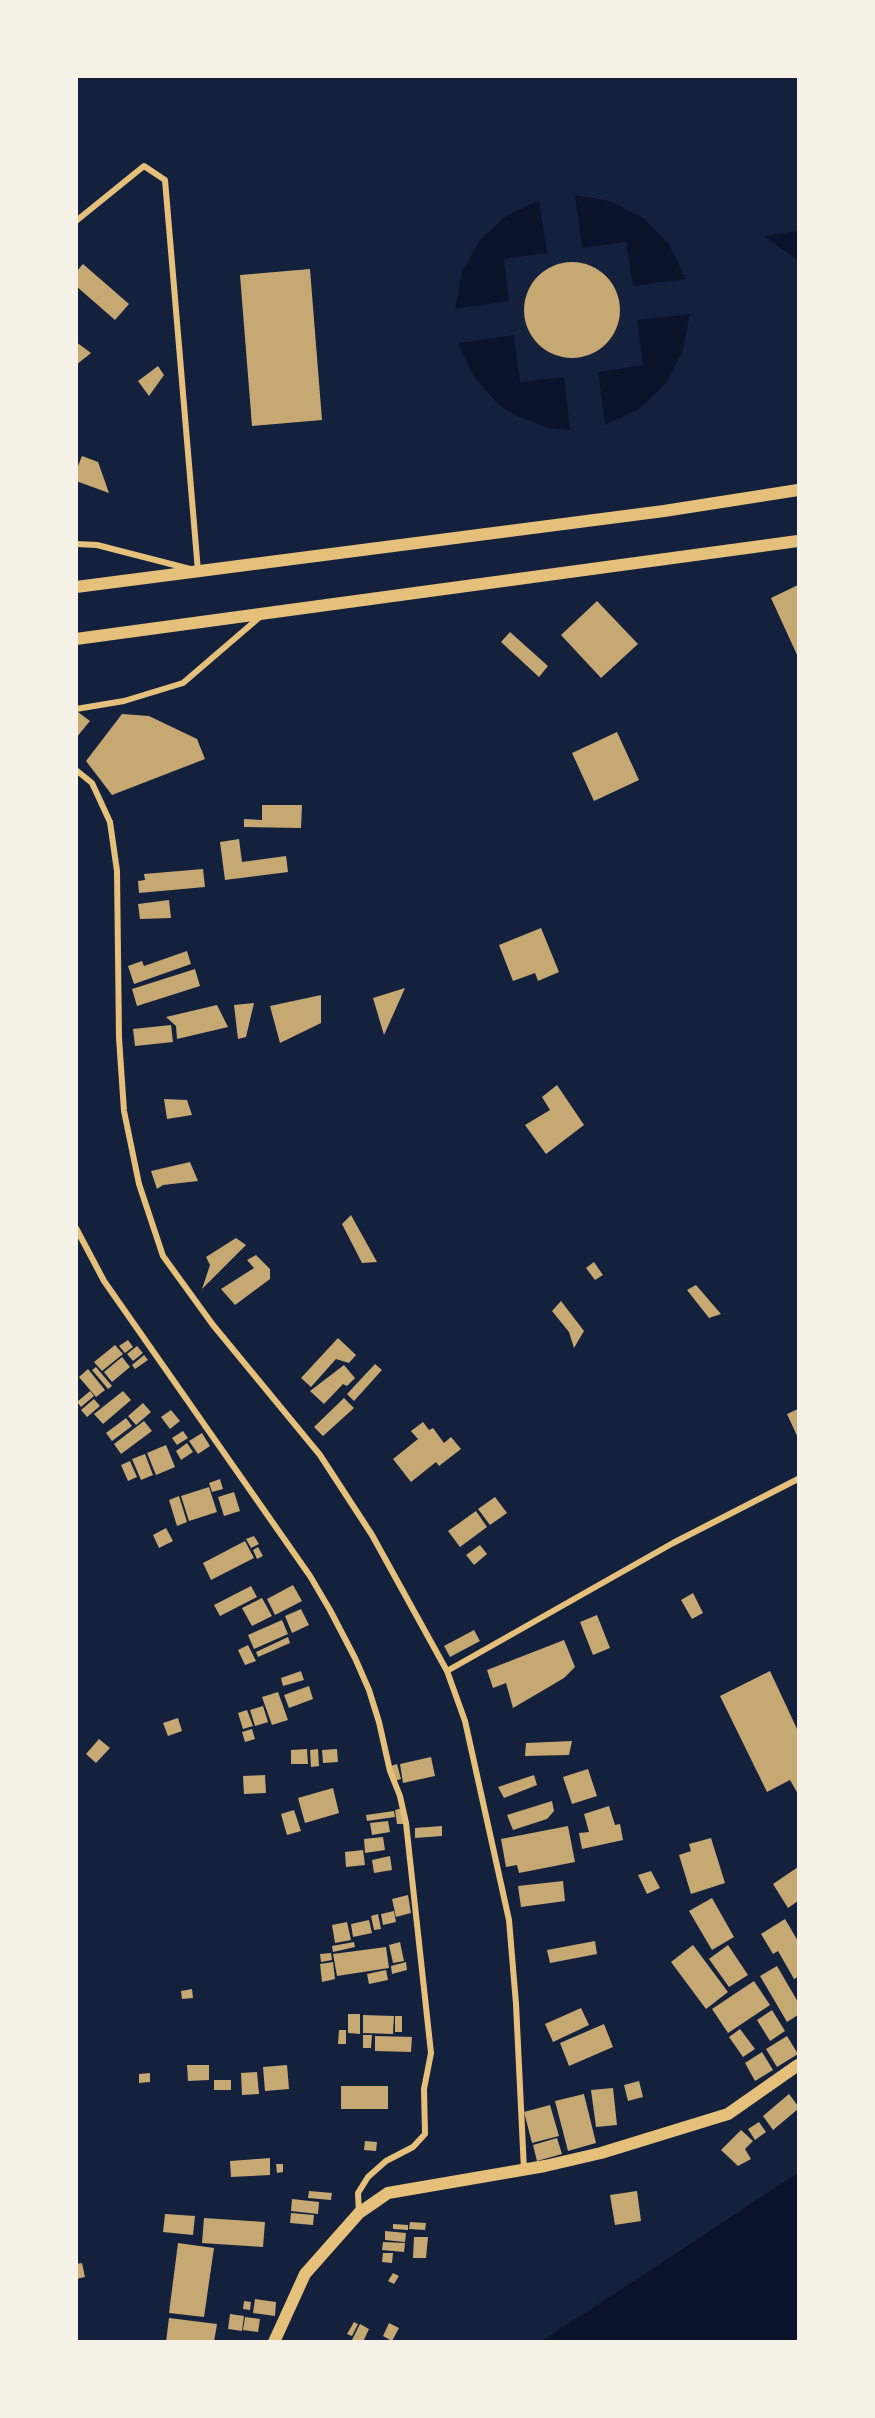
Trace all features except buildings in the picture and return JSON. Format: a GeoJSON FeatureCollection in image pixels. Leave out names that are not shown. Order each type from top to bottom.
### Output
{"type":"FeatureCollection","features":[{"type":"Feature","properties":{"kind":"main road"},"geometry":{"type":"LineString","coordinates":[[76,587],[652,512],[798,490]]}},
{"type":"Feature","properties":{"kind":"main road"},"geometry":{"type":"LineString","coordinates":[[76,639],[798,541]]}},
{"type":"Feature","properties":{"kind":"main road"},"geometry":{"type":"LineString","coordinates":[[274,2342],[305,2274],[359,2213],[388,2193],[518,2172],[601,2153],[728,2114],[798,2065]]}},
{"type":"Feature","properties":{"kind":"street"},"geometry":{"type":"LineString","coordinates":[[76,221],[144,166],[165,180],[198,571],[97,545],[76,544]]}},
{"type":"Feature","properties":{"kind":"street"},"geometry":{"type":"LineString","coordinates":[[76,709],[124,700],[183,683],[263,614]]}},
{"type":"Feature","properties":{"kind":"street"},"geometry":{"type":"LineString","coordinates":[[76,770],[92,783],[110,822],[117,871],[119,1038],[124,1111],[139,1184],[163,1256],[213,1325],[320,1455],[372,1535],[447,1671],[465,1721],[509,1920],[517,2026],[518,2172]]}},
{"type":"Feature","properties":{"kind":"street"},"geometry":{"type":"LineString","coordinates":[[76,1228],[104,1281],[282,1534],[325,1601],[369,1690],[379,1722],[390,1771],[400,1796],[406,1823],[431,2053],[424,2089],[425,2134],[413,2147],[386,2161],[368,2176],[358,2193],[359,2213]]}},
{"type":"Feature","properties":{"kind":"street"},"geometry":{"type":"LineString","coordinates":[[447,1671],[673,1543],[798,1479]]}},
{"type":"Feature","properties":{"kind":"water"},"geometry":{"type":"Polygon","coordinates":[[[575,195],[610,201],[643,218],[669,244],[686,279],[633,286],[626,242],[582,248],[575,195]]]}},
{"type":"Feature","properties":{"kind":"water"},"geometry":{"type":"Polygon","coordinates":[[[539,200],[547,253],[504,259],[509,301],[455,309],[462,272],[480,240],[506,216],[539,200]]]}},
{"type":"Feature","properties":{"kind":"water"},"geometry":{"type":"Polygon","coordinates":[[[798,231],[798,261],[765,236],[798,231]]]}},
{"type":"Feature","properties":{"kind":"water"},"geometry":{"type":"Polygon","coordinates":[[[690,314],[683,350],[666,383],[639,409],[605,425],[598,372],[643,365],[637,320],[690,314]]]}},
{"type":"Feature","properties":{"kind":"water"},"geometry":{"type":"Polygon","coordinates":[[[514,335],[520,382],[564,377],[570,430],[549,428],[514,415],[499,405],[474,377],[458,343],[514,335]]]}},
{"type":"Feature","properties":{"kind":"water"},"geometry":{"type":"Polygon","coordinates":[[[798,2173],[798,2337],[790,2342],[542,2341],[798,2173]]]}}]}
